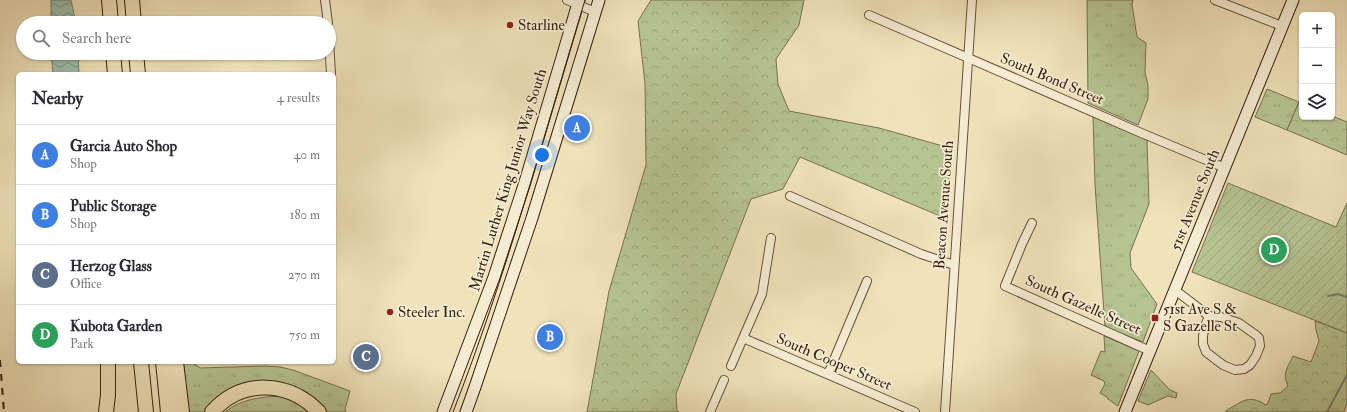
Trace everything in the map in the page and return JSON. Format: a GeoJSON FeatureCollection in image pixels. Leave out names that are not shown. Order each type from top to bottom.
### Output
{"type":"FeatureCollection","features":[{"type":"Feature","properties":{"kind":"highway"},"geometry":{"type":"LineString","coordinates":[[107,16],[108,0]]}},
{"type":"Feature","properties":{"kind":"highway"},"geometry":{"type":"LineString","coordinates":[[108,0],[110,16]]}},
{"type":"Feature","properties":{"kind":"highway"},"geometry":{"type":"LineString","coordinates":[[132,0],[133,16]]}},
{"type":"Feature","properties":{"kind":"highway"},"geometry":{"type":"LineString","coordinates":[[107,60],[107,72]]}},
{"type":"Feature","properties":{"kind":"highway"},"geometry":{"type":"LineString","coordinates":[[114,60],[115,72]]}},
{"type":"Feature","properties":{"kind":"highway"},"geometry":{"type":"LineString","coordinates":[[137,60],[138,72]]}},
{"type":"Feature","properties":{"kind":"highway"},"geometry":{"type":"LineString","coordinates":[[106,412],[108,395],[108,364]]}},
{"type":"Feature","properties":{"kind":"highway"},"geometry":{"type":"LineString","coordinates":[[141,364],[146,412]]}},
{"type":"Feature","properties":{"kind":"highway"},"geometry":{"type":"LineString","coordinates":[[163,364],[168,412]]}},
{"type":"Feature","properties":{"kind":"highway"},"geometry":{"type":"LineString","coordinates":[[176,364],[182,412]]}},
{"type":"Feature","properties":{"kind":"highway"},"geometry":{"type":"LineString","coordinates":[[212,412],[223,401],[244,390],[263,388],[275,388],[293,393],[312,404],[319,412]]}},
{"type":"Feature","properties":{"kind":"main road"},"geometry":{"type":"LineString","coordinates":[[466,412],[476,387],[532,218],[599,0]]}},
{"type":"Feature","properties":{"kind":"main road","name":"51st Avenue South"},"geometry":{"type":"LineString","coordinates":[[1125,412],[1293,0]]}},
{"type":"Feature","properties":{"kind":"main road","name":"Martin Luther King Junior Way South"},"geometry":{"type":"LineString","coordinates":[[443,412],[494,277],[525,182],[578,2]]}},
{"type":"Feature","properties":{"kind":"street"},"geometry":{"type":"LineString","coordinates":[[326,0],[327,16]]}},
{"type":"Feature","properties":{"kind":"street"},"geometry":{"type":"LineString","coordinates":[[567,0],[578,2],[595,12]]}},
{"type":"Feature","properties":{"kind":"street","name":"Beacon Avenue South"},"geometry":{"type":"LineString","coordinates":[[945,412],[972,0]]}},
{"type":"Feature","properties":{"kind":"street"},"geometry":{"type":"LineString","coordinates":[[1215,0],[1282,26]]}},
{"type":"Feature","properties":{"kind":"street","name":"South Bond Street"},"geometry":{"type":"LineString","coordinates":[[869,15],[1225,168]]}},
{"type":"Feature","properties":{"kind":"street"},"geometry":{"type":"LineString","coordinates":[[330,60],[331,72]]}},
{"type":"Feature","properties":{"kind":"street"},"geometry":{"type":"LineString","coordinates":[[790,196],[921,254],[954,265]]}},
{"type":"Feature","properties":{"kind":"street","name":"South Gazelle Street"},"geometry":{"type":"LineString","coordinates":[[1032,223],[1005,286],[1150,350]]}},
{"type":"Feature","properties":{"kind":"street"},"geometry":{"type":"LineString","coordinates":[[731,366],[762,294],[771,238]]}},
{"type":"Feature","properties":{"kind":"street"},"geometry":{"type":"LineString","coordinates":[[828,374],[867,281]]}},
{"type":"Feature","properties":{"kind":"street"},"geometry":{"type":"LineString","coordinates":[[1175,290],[1209,316],[1221,317],[1239,323],[1259,338],[1259,351],[1250,365],[1244,369],[1235,370],[1224,365],[1206,352],[1203,344],[1203,336],[1209,316]]}},
{"type":"Feature","properties":{"kind":"street","name":"South Cooper Street"},"geometry":{"type":"LineString","coordinates":[[743,338],[915,412]]}},
{"type":"Feature","properties":{"kind":"street"},"geometry":{"type":"LineString","coordinates":[[710,412],[724,380]]}},
{"type":"Feature","properties":{"kind":"green space"},"geometry":{"type":"Polygon","coordinates":[[[651,0],[804,0],[799,25],[776,59],[778,84],[789,111],[879,128],[950,148],[947,219],[800,157],[783,189],[751,199],[676,394],[677,410],[679,412],[587,412],[609,291],[646,165],[645,84],[638,21],[651,0]]]}},
{"type":"Feature","properties":{"kind":"green space"},"geometry":{"type":"Polygon","coordinates":[[[1087,0],[1133,0],[1132,4],[1137,37],[1146,43],[1145,72],[1148,85],[1148,99],[1138,125],[1088,103],[1087,0]]]}},
{"type":"Feature","properties":{"kind":"green space"},"geometry":{"type":"Polygon","coordinates":[[[1267,89],[1299,102],[1287,130],[1255,117],[1267,89]]]}},
{"type":"Feature","properties":{"kind":"green space"},"geometry":{"type":"Polygon","coordinates":[[[1299,102],[1299,120],[1335,120],[1335,117],[1347,122],[1347,155],[1287,130],[1299,102]]]}},
{"type":"Feature","properties":{"kind":"green space"},"geometry":{"type":"Polygon","coordinates":[[[1093,116],[1147,140],[1149,204],[1130,253],[1131,268],[1157,304],[1143,342],[1105,327],[1095,185],[1093,116]]]}},
{"type":"Feature","properties":{"kind":"green space"},"geometry":{"type":"Polygon","coordinates":[[[1228,183],[1336,227],[1347,203],[1347,333],[1192,272],[1228,183]]]}},
{"type":"Feature","properties":{"kind":"green space"},"geometry":{"type":"Polygon","coordinates":[[[1315,321],[1347,333],[1347,403],[1344,412],[1225,412],[1237,404],[1250,399],[1266,405],[1271,394],[1280,393],[1288,386],[1285,374],[1293,356],[1311,362],[1319,341],[1315,321]]]}},
{"type":"Feature","properties":{"kind":"green space"},"geometry":{"type":"Polygon","coordinates":[[[1104,336],[1139,351],[1118,406],[1100,393],[1105,384],[1104,381],[1091,375],[1101,351],[1105,352],[1104,336]]]}},
{"type":"Feature","properties":{"kind":"green space"},"geometry":{"type":"Polygon","coordinates":[[[195,364],[200,368],[265,366],[293,370],[350,391],[345,409],[346,412],[325,412],[264,385],[209,412],[186,412],[181,365],[195,364]]]}},
{"type":"Feature","properties":{"kind":"green space"},"geometry":{"type":"Polygon","coordinates":[[[1151,370],[1170,390],[1177,393],[1176,398],[1168,396],[1148,405],[1138,401],[1151,370]]]}},
{"type":"Feature","properties":{"kind":"green space"},"geometry":{"type":"Polygon","coordinates":[[[280,396],[295,401],[310,412],[225,412],[244,401],[280,396]]]}},
{"type":"Feature","properties":{"kind":"water"},"geometry":{"type":"Polygon","coordinates":[[[51,0],[71,0],[74,16],[51,16],[51,0]]]}},
{"type":"Feature","properties":{"kind":"water"},"geometry":{"type":"Polygon","coordinates":[[[52,60],[78,60],[79,72],[53,72],[52,60]]]}},
{"type":"Feature","properties":{"kind":"waterway"},"geometry":{"type":"LineString","coordinates":[[1328,296],[1338,294],[1347,297]]}},
{"type":"Feature","properties":{"kind":"waterway"},"geometry":{"type":"LineString","coordinates":[[1327,412],[1347,375]]}},
{"type":"Feature","properties":{"kind":"tram line"},"geometry":{"type":"LineString","coordinates":[[453,412],[507,259],[585,0]]}},
{"type":"Feature","properties":{"kind":"railway"},"geometry":{"type":"LineString","coordinates":[[0,360],[4,412]]}},
{"type":"Feature","properties":{"kind":"place","name":"Starline"},"geometry":{"type":"Point","coordinates":[510,25]}},
{"type":"Feature","properties":{"kind":"place","name":"Garcia Auto Shop"},"geometry":{"type":"Point","coordinates":[577,128]}},
{"type":"Feature","properties":{"kind":"place","name":"Kubota Garden"},"geometry":{"type":"Point","coordinates":[1274,250]}},
{"type":"Feature","properties":{"kind":"place","name":"Steeler Inc."},"geometry":{"type":"Point","coordinates":[390,312]}},
{"type":"Feature","properties":{"kind":"place","name":"51st Ave S & S Gazelle St"},"geometry":{"type":"Point","coordinates":[1155,318]}},
{"type":"Feature","properties":{"kind":"place","name":"Public Storage"},"geometry":{"type":"Point","coordinates":[550,337]}},
{"type":"Feature","properties":{"kind":"place","name":"Herzog Glass"},"geometry":{"type":"Point","coordinates":[366,357]}}]}
